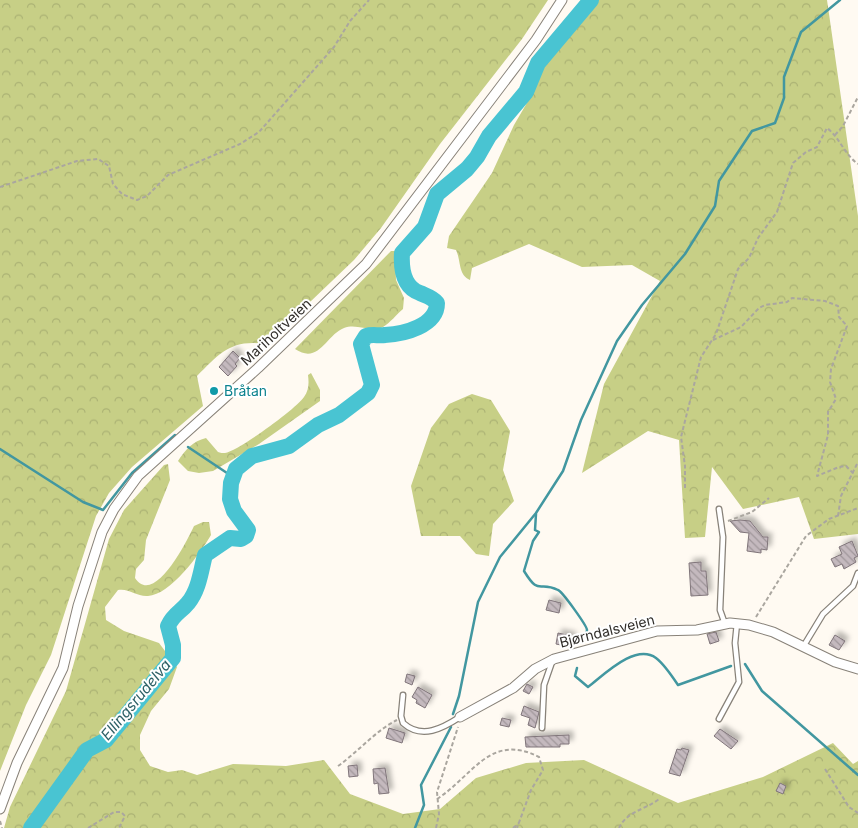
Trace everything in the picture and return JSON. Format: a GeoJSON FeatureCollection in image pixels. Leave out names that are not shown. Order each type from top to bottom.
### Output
{"type":"FeatureCollection","features":[{"type":"Feature","properties":{"kind":"street","name":"Mariholtveien"},"geometry":{"type":"LineString","coordinates":[[0,809],[18,763],[63,668],[92,556],[108,520],[126,491],[138,476],[258,368],[366,264],[536,40],[562,0]]}},
{"type":"Feature","properties":{"kind":"street","name":"Bjørndalsveien"},"geometry":{"type":"LineString","coordinates":[[460,717],[513,688],[536,669],[554,659],[657,631],[697,630],[737,623],[749,625],[773,632],[835,662],[858,669]]}},
{"type":"Feature","properties":{"kind":"lane"},"geometry":{"type":"LineString","coordinates":[[719,509],[722,537],[720,610],[725,624]]}},
{"type":"Feature","properties":{"kind":"lane"},"geometry":{"type":"LineString","coordinates":[[803,647],[824,614],[848,593],[858,573]]}},
{"type":"Feature","properties":{"kind":"lane"},"geometry":{"type":"LineString","coordinates":[[719,719],[739,682],[735,643],[737,623]]}},
{"type":"Feature","properties":{"kind":"lane"},"geometry":{"type":"LineString","coordinates":[[542,728],[544,685],[554,659]]}},
{"type":"Feature","properties":{"kind":"lane"},"geometry":{"type":"LineString","coordinates":[[403,695],[402,718],[409,728],[422,732],[447,726],[460,717]]}},
{"type":"Feature","properties":{"kind":"path"},"geometry":{"type":"LineString","coordinates":[[0,187],[77,160],[98,159],[109,166],[113,184],[122,194],[137,200],[147,196],[168,175],[240,144],[259,132],[334,47],[350,21],[369,0]]}},
{"type":"Feature","properties":{"kind":"path"},"geometry":{"type":"LineString","coordinates":[[835,135],[843,126],[858,97]]}},
{"type":"Feature","properties":{"kind":"path"},"geometry":{"type":"LineString","coordinates":[[685,488],[685,466],[681,437],[700,358],[721,321],[738,269],[749,258],[758,238],[777,212],[793,163],[806,152],[817,148],[827,128],[835,135],[847,154],[858,164]]}},
{"type":"Feature","properties":{"kind":"path"},"geometry":{"type":"LineString","coordinates":[[710,341],[742,327],[759,308],[765,305],[787,302],[792,298],[825,301],[838,306],[839,317],[847,326],[831,369],[830,382],[836,400],[828,412],[828,436],[817,476],[846,466],[854,474]]}},
{"type":"Feature","properties":{"kind":"path"},"geometry":{"type":"LineString","coordinates":[[838,516],[841,496],[854,474],[858,462]]}},
{"type":"Feature","properties":{"kind":"path"},"geometry":{"type":"LineString","coordinates":[[721,523],[752,512],[769,498]]}},
{"type":"Feature","properties":{"kind":"path"},"geometry":{"type":"LineString","coordinates":[[749,625],[762,610],[806,536],[829,519],[858,508]]}},
{"type":"Feature","properties":{"kind":"path"},"geometry":{"type":"LineString","coordinates":[[436,828],[439,814],[437,799],[439,783],[460,717]]}},
{"type":"Feature","properties":{"kind":"path"},"geometry":{"type":"LineString","coordinates":[[338,766],[356,753],[387,725],[402,718]]}},
{"type":"Feature","properties":{"kind":"path"},"geometry":{"type":"LineString","coordinates":[[437,799],[484,759],[496,752],[522,748],[539,757],[542,770],[531,790],[517,828]]}},
{"type":"Feature","properties":{"kind":"path"},"geometry":{"type":"LineString","coordinates":[[824,769],[849,807],[858,813]]}},
{"type":"Feature","properties":{"kind":"path"},"geometry":{"type":"LineString","coordinates":[[619,828],[628,815],[641,811],[659,799]]}},
{"type":"Feature","properties":{"kind":"path"},"geometry":{"type":"LineString","coordinates":[[88,828],[114,812],[121,812],[125,816],[118,828]]}},
{"type":"Feature","properties":{"kind":"path"},"geometry":{"type":"LineString","coordinates":[[0,822],[2,828]]}},
{"type":"Feature","properties":{"kind":"path"},"geometry":{"type":"LineString","coordinates":[[513,828],[519,823]]}},
{"type":"Feature","properties":{"kind":"green space"},"geometry":{"type":"Polygon","coordinates":[[[0,0],[548,0],[522,39],[440,144],[381,228],[354,260],[266,344],[244,344],[235,346],[220,354],[197,376],[203,406],[132,467],[109,493],[96,516],[51,655],[26,705],[0,771],[0,0]]]}},
{"type":"Feature","properties":{"kind":"green space"},"geometry":{"type":"Polygon","coordinates":[[[581,0],[827,0],[858,216],[858,534],[814,539],[799,497],[743,509],[712,467],[705,537],[685,538],[679,440],[648,431],[582,473],[604,384],[660,281],[632,265],[582,267],[529,244],[472,268],[470,280],[463,275],[456,250],[447,248],[449,236],[492,173],[514,125],[531,96],[549,46],[581,0]]]}},
{"type":"Feature","properties":{"kind":"green space"},"geometry":{"type":"Polygon","coordinates":[[[391,251],[395,251],[396,280],[404,298],[403,309],[383,327],[378,329],[344,328],[316,351],[303,353],[295,349],[391,251]]]}},
{"type":"Feature","properties":{"kind":"green space"},"geometry":{"type":"Polygon","coordinates":[[[311,373],[320,390],[320,401],[259,444],[213,471],[199,473],[188,471],[178,461],[190,446],[201,439],[206,438],[218,452],[225,453],[254,438],[299,403],[307,392],[308,375],[311,373]]]}},
{"type":"Feature","properties":{"kind":"green space"},"geometry":{"type":"Polygon","coordinates":[[[472,394],[491,400],[510,431],[503,470],[514,501],[493,524],[489,556],[476,554],[460,536],[421,536],[411,486],[431,428],[449,404],[472,394]]]}},
{"type":"Feature","properties":{"kind":"green space"},"geometry":{"type":"Polygon","coordinates":[[[168,464],[170,480],[146,540],[144,560],[136,569],[135,578],[143,585],[151,584],[160,578],[177,557],[194,526],[203,522],[209,522],[211,535],[184,572],[166,589],[148,596],[126,590],[118,590],[105,607],[106,620],[124,631],[159,643],[177,667],[169,689],[151,711],[140,735],[140,750],[150,766],[168,772],[182,770],[197,775],[233,764],[286,766],[324,760],[350,794],[403,814],[440,809],[476,778],[526,763],[584,760],[678,803],[763,777],[833,743],[853,764],[858,761],[858,828],[4,828],[10,807],[66,691],[109,539],[124,510],[164,465],[168,464]]]}},
{"type":"Feature","properties":{"kind":"building"},"geometry":{"type":"Polygon","coordinates":[[[233,351],[240,358],[235,364],[237,366],[228,376],[219,367],[233,351]]]}},
{"type":"Feature","properties":{"kind":"building"},"geometry":{"type":"Polygon","coordinates":[[[730,521],[750,521],[763,537],[768,537],[767,550],[761,549],[761,553],[747,551],[749,533],[740,532],[730,521]]]}},
{"type":"Feature","properties":{"kind":"building"},"geometry":{"type":"Polygon","coordinates":[[[852,541],[858,556],[854,558],[856,562],[844,569],[842,564],[835,567],[831,559],[842,554],[839,547],[852,541]]]}},
{"type":"Feature","properties":{"kind":"building"},"geometry":{"type":"Polygon","coordinates":[[[701,562],[701,571],[706,571],[708,595],[691,596],[689,563],[701,562]]]}},
{"type":"Feature","properties":{"kind":"building"},"geometry":{"type":"Polygon","coordinates":[[[549,600],[561,603],[559,613],[546,610],[549,600]]]}},
{"type":"Feature","properties":{"kind":"building"},"geometry":{"type":"Polygon","coordinates":[[[716,632],[719,641],[710,644],[707,634],[716,632]]]}},
{"type":"Feature","properties":{"kind":"building"},"geometry":{"type":"Polygon","coordinates":[[[558,633],[572,636],[570,647],[556,644],[558,633]]]}},
{"type":"Feature","properties":{"kind":"building"},"geometry":{"type":"Polygon","coordinates":[[[835,635],[845,641],[839,650],[829,645],[835,635]]]}},
{"type":"Feature","properties":{"kind":"building"},"geometry":{"type":"Polygon","coordinates":[[[407,674],[415,676],[412,685],[405,682],[407,674]]]}},
{"type":"Feature","properties":{"kind":"building"},"geometry":{"type":"Polygon","coordinates":[[[527,684],[533,687],[529,694],[523,691],[527,684]]]}},
{"type":"Feature","properties":{"kind":"building"},"geometry":{"type":"Polygon","coordinates":[[[418,687],[432,695],[425,708],[416,703],[417,700],[412,697],[418,687]]]}},
{"type":"Feature","properties":{"kind":"building"},"geometry":{"type":"Polygon","coordinates":[[[524,706],[539,712],[535,728],[528,725],[530,718],[521,715],[524,706]]]}},
{"type":"Feature","properties":{"kind":"building"},"geometry":{"type":"Polygon","coordinates":[[[502,718],[511,720],[509,727],[500,725],[502,718]]]}},
{"type":"Feature","properties":{"kind":"building"},"geometry":{"type":"Polygon","coordinates":[[[389,728],[405,733],[402,743],[386,738],[389,728]]]}},
{"type":"Feature","properties":{"kind":"building"},"geometry":{"type":"Polygon","coordinates":[[[720,729],[738,741],[731,749],[714,736],[720,729]]]}},
{"type":"Feature","properties":{"kind":"building"},"geometry":{"type":"Polygon","coordinates":[[[569,735],[569,744],[560,744],[560,747],[526,747],[525,737],[569,735]]]}},
{"type":"Feature","properties":{"kind":"building"},"geometry":{"type":"Polygon","coordinates":[[[682,748],[689,750],[680,776],[669,773],[677,749],[681,750],[682,748]]]}},
{"type":"Feature","properties":{"kind":"building"},"geometry":{"type":"Polygon","coordinates":[[[357,765],[358,776],[349,777],[348,766],[357,765]]]}},
{"type":"Feature","properties":{"kind":"building"},"geometry":{"type":"Polygon","coordinates":[[[385,768],[389,793],[379,794],[378,783],[374,784],[373,769],[385,768]]]}},
{"type":"Feature","properties":{"kind":"building"},"geometry":{"type":"Polygon","coordinates":[[[780,783],[786,786],[783,794],[776,791],[780,783]]]}},
{"type":"Feature","properties":{"kind":"waterway","name":"Ellingsrudelva"},"geometry":{"type":"LineString","coordinates":[[31,828],[87,750],[106,740],[173,658],[173,645],[168,626],[192,598],[205,555],[230,538],[241,539],[246,536],[248,530],[234,511],[230,499],[231,483],[236,469],[252,456],[289,446],[318,425],[339,415],[368,393],[372,385],[361,344],[366,336],[401,333],[418,327],[432,318],[436,311],[437,303],[414,290],[407,282],[404,277],[402,253],[425,227],[437,194],[467,169],[477,157],[489,136],[526,92],[538,63],[591,0]]}},
{"type":"Feature","properties":{"kind":"waterway"},"geometry":{"type":"LineString","coordinates":[[453,714],[459,696],[478,602],[500,557],[536,513],[563,471],[581,420],[617,341],[642,305],[685,254],[715,206],[719,181],[752,131],[775,123],[784,98],[784,77],[801,32],[840,0]]}},
{"type":"Feature","properties":{"kind":"waterway"},"geometry":{"type":"LineString","coordinates":[[0,449],[83,502],[103,510],[132,473],[175,435]]}},
{"type":"Feature","properties":{"kind":"waterway"},"geometry":{"type":"LineString","coordinates":[[188,447],[233,477]]}},
{"type":"Feature","properties":{"kind":"waterway"},"geometry":{"type":"LineString","coordinates":[[536,514],[535,530],[539,532],[533,541],[524,571],[533,584],[551,587],[560,592],[586,627],[586,637]]}},
{"type":"Feature","properties":{"kind":"waterway"},"geometry":{"type":"LineString","coordinates":[[577,668],[575,676],[588,687],[620,662],[629,657],[639,655],[648,654],[656,658],[678,685],[731,666]]}},
{"type":"Feature","properties":{"kind":"waterway"},"geometry":{"type":"LineString","coordinates":[[745,664],[762,691],[858,775]]}},
{"type":"Feature","properties":{"kind":"waterway"},"geometry":{"type":"LineString","coordinates":[[415,828],[424,805],[421,785],[451,727]]}},
{"type":"Feature","properties":{"kind":"place","name":"Bråtan"},"geometry":{"type":"Point","coordinates":[214,391]}}]}
